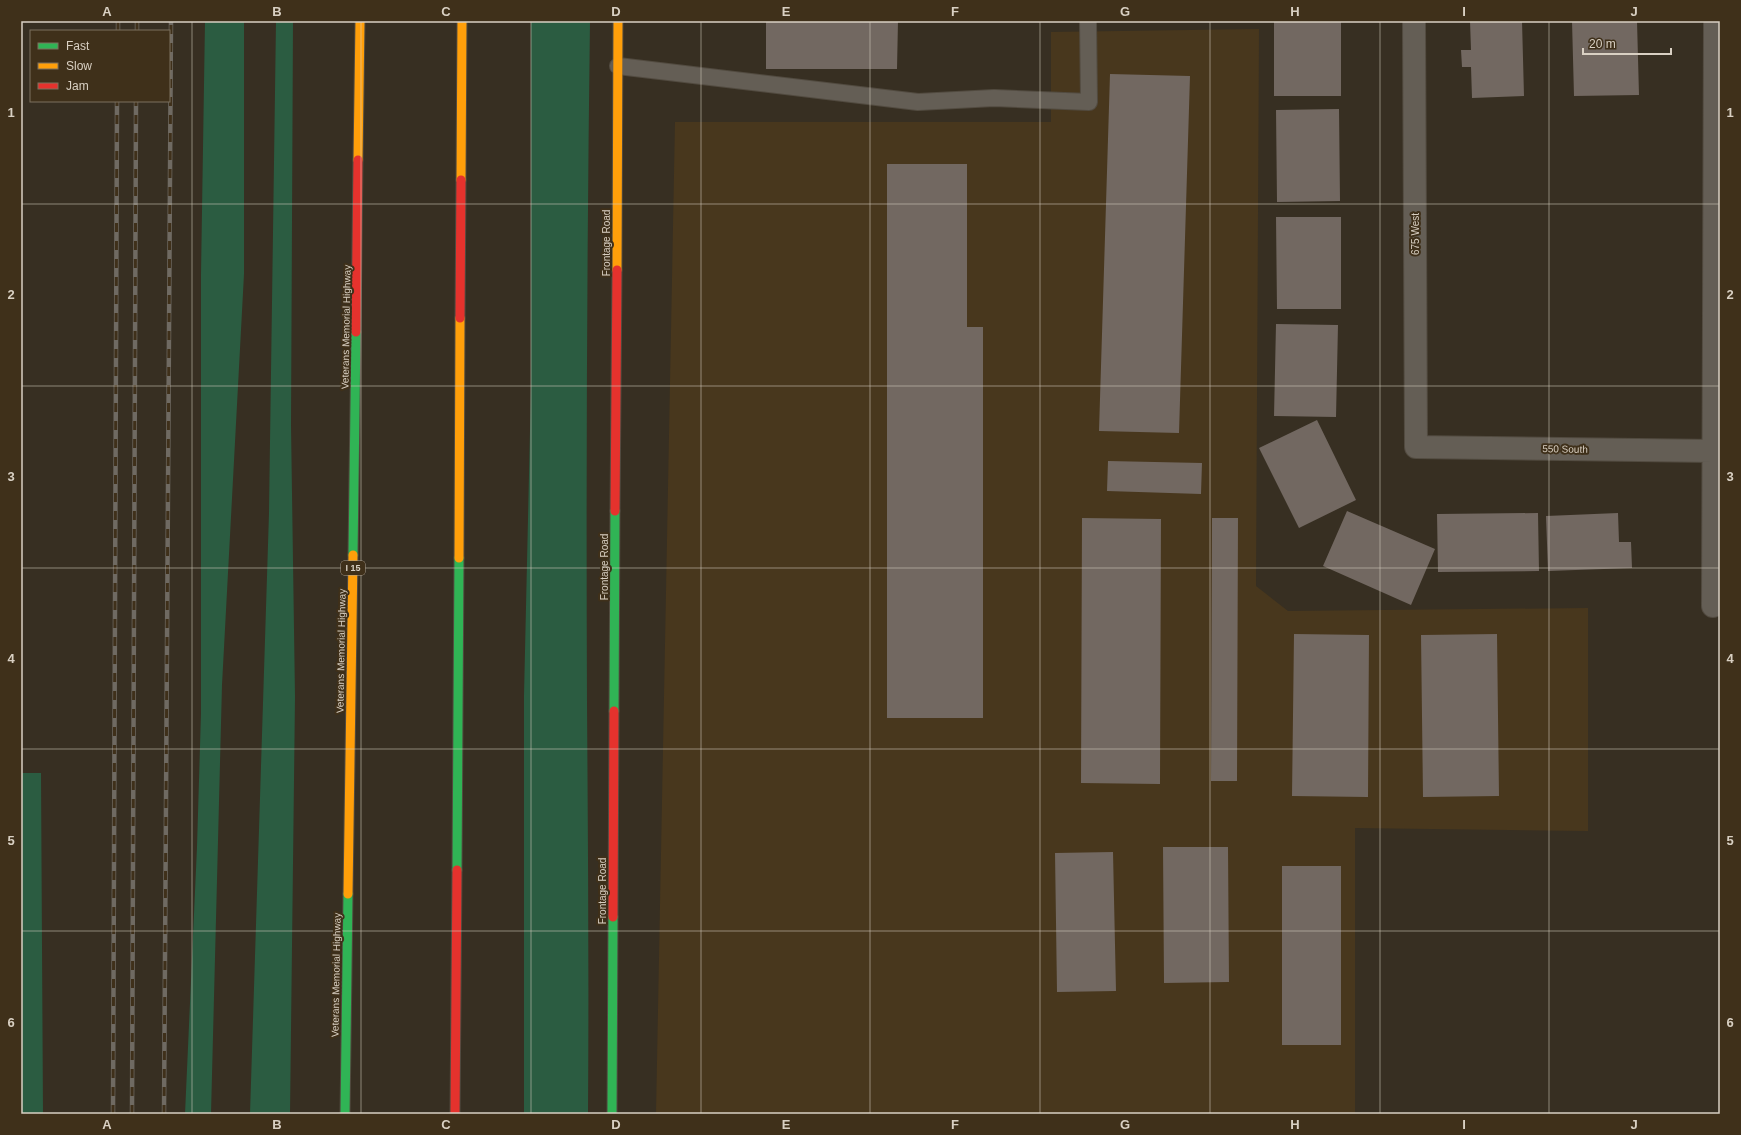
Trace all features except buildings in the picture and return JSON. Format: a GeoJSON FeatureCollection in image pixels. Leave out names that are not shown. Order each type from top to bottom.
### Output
{"type":"FeatureCollection","features":[{"type":"Feature","properties":{"kind":"main road","name":"Veterans Memorial Highway"},"geometry":{"type":"LineString","coordinates":[[345,1114],[360,21]]}},
{"type":"Feature","properties":{"kind":"main road"},"geometry":{"type":"LineString","coordinates":[[455,1114],[462,21]]}},
{"type":"Feature","properties":{"kind":"main road","name":"Frontage Road"},"geometry":{"type":"LineString","coordinates":[[612,1114],[618,21]]}},
{"type":"Feature","properties":{"kind":"street","name":"675 West"},"geometry":{"type":"LineString","coordinates":[[1414,21],[1416,447]]}},
{"type":"Feature","properties":{"kind":"street"},"geometry":{"type":"LineString","coordinates":[[1713,606],[1714,21]]}},
{"type":"Feature","properties":{"kind":"street","name":"550 South"},"geometry":{"type":"LineString","coordinates":[[1416,447],[1713,451]]}},
{"type":"Feature","properties":{"kind":"lane"},"geometry":{"type":"LineString","coordinates":[[618,66],[918,102],[994,98],[1088,102],[1088,21]]}},
{"type":"Feature","properties":{"kind":"shaded area"},"geometry":{"type":"Polygon","coordinates":[[[1259,29],[1256,586],[1288,611],[1588,608],[1588,831],[1355,828],[1355,1114],[656,1114],[675,122],[1051,122],[1051,32],[1259,29]]]}},
{"type":"Feature","properties":{"kind":"green space"},"geometry":{"type":"Polygon","coordinates":[[[205,21],[244,21],[244,274],[222,685],[211,1114],[185,1114],[197,847],[201,713],[201,274],[205,21]]]}},
{"type":"Feature","properties":{"kind":"green space"},"geometry":{"type":"Polygon","coordinates":[[[276,21],[293,21],[291,425],[295,697],[290,1114],[250,1114],[269,513],[276,21]]]}},
{"type":"Feature","properties":{"kind":"green space"},"geometry":{"type":"Polygon","coordinates":[[[531,21],[590,21],[587,276],[588,1114],[524,1114],[524,695],[531,386],[531,21]]]}},
{"type":"Feature","properties":{"kind":"green space"},"geometry":{"type":"Polygon","coordinates":[[[21,773],[41,773],[43,1114],[21,1114],[21,773]]]}},
{"type":"Feature","properties":{"kind":"railway"},"geometry":{"type":"LineString","coordinates":[[118,21],[118,30]]}},
{"type":"Feature","properties":{"kind":"railway"},"geometry":{"type":"LineString","coordinates":[[137,21],[137,30]]}},
{"type":"Feature","properties":{"kind":"railway"},"geometry":{"type":"LineString","coordinates":[[164,1114],[171,21]]}},
{"type":"Feature","properties":{"kind":"railway"},"geometry":{"type":"LineString","coordinates":[[113,1114],[117,102]]}},
{"type":"Feature","properties":{"kind":"railway"},"geometry":{"type":"LineString","coordinates":[[132,1114],[136,102]]}},
{"type":"Feature","properties":{"kind":"traffic: fast"},"geometry":{"type":"LineString","coordinates":[[353,555],[356,332]]}},
{"type":"Feature","properties":{"kind":"traffic: fast"},"geometry":{"type":"LineString","coordinates":[[614,711],[615,511]]}},
{"type":"Feature","properties":{"kind":"traffic: fast"},"geometry":{"type":"LineString","coordinates":[[457,870],[459,558]]}},
{"type":"Feature","properties":{"kind":"traffic: fast"},"geometry":{"type":"LineString","coordinates":[[345,1114],[348,894]]}},
{"type":"Feature","properties":{"kind":"traffic: fast"},"geometry":{"type":"LineString","coordinates":[[612,1114],[613,917]]}},
{"type":"Feature","properties":{"kind":"traffic: slow"},"geometry":{"type":"LineString","coordinates":[[358,160],[360,21]]}},
{"type":"Feature","properties":{"kind":"traffic: slow"},"geometry":{"type":"LineString","coordinates":[[461,180],[462,21]]}},
{"type":"Feature","properties":{"kind":"traffic: slow"},"geometry":{"type":"LineString","coordinates":[[617,270],[618,21]]}},
{"type":"Feature","properties":{"kind":"traffic: slow"},"geometry":{"type":"LineString","coordinates":[[459,558],[460,318]]}},
{"type":"Feature","properties":{"kind":"traffic: slow"},"geometry":{"type":"LineString","coordinates":[[348,894],[353,555]]}},
{"type":"Feature","properties":{"kind":"traffic: jam"},"geometry":{"type":"LineString","coordinates":[[356,332],[358,160]]}},
{"type":"Feature","properties":{"kind":"traffic: jam"},"geometry":{"type":"LineString","coordinates":[[460,318],[461,180]]}},
{"type":"Feature","properties":{"kind":"traffic: jam"},"geometry":{"type":"LineString","coordinates":[[615,511],[617,270]]}},
{"type":"Feature","properties":{"kind":"traffic: jam"},"geometry":{"type":"LineString","coordinates":[[613,917],[614,711]]}},
{"type":"Feature","properties":{"kind":"traffic: jam"},"geometry":{"type":"LineString","coordinates":[[455,1114],[457,870]]}}]}
